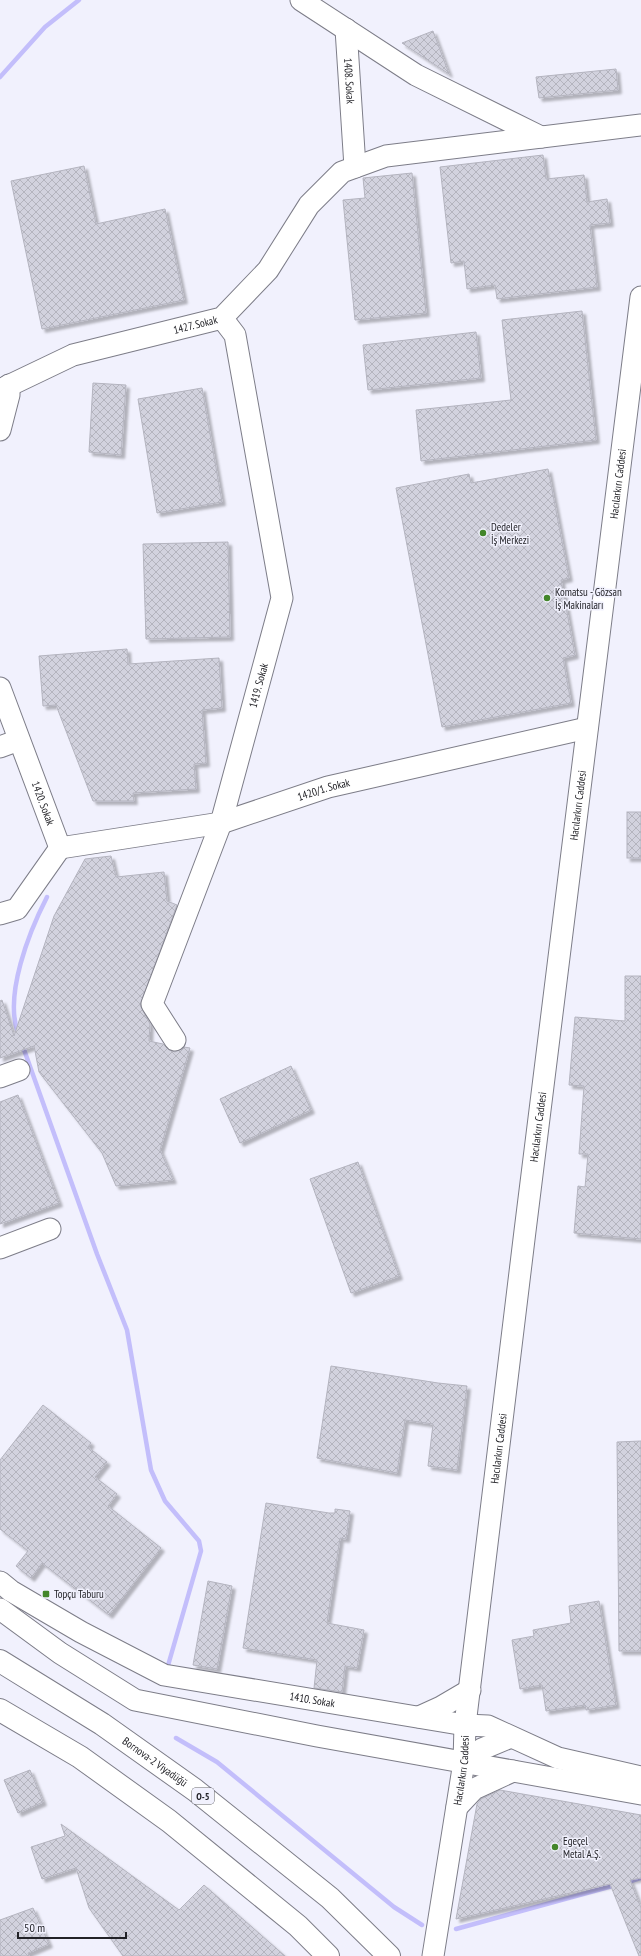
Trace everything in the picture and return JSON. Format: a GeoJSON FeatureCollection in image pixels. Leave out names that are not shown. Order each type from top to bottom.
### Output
{"type":"FeatureCollection","features":[{"type":"Feature","properties":{"kind":"highway","name":"Bornova-2 Viyadüğü"},"geometry":{"type":"LineString","coordinates":[[0,1660],[102,1724],[195,1790],[330,1898],[389,1956]]}},
{"type":"Feature","properties":{"kind":"highway"},"geometry":{"type":"LineString","coordinates":[[0,1710],[80,1757],[169,1821],[298,1926],[328,1956]]}},
{"type":"Feature","properties":{"kind":"street"},"geometry":{"type":"LineString","coordinates":[[301,0],[416,75],[541,137]]}},
{"type":"Feature","properties":{"kind":"street","name":"1408. Sokak"},"geometry":{"type":"LineString","coordinates":[[346,29],[355,167]]}},
{"type":"Feature","properties":{"kind":"street"},"geometry":{"type":"LineString","coordinates":[[355,167],[386,156],[641,126]]}},
{"type":"Feature","properties":{"kind":"street","name":"1427. Sokak"},"geometry":{"type":"LineString","coordinates":[[4,388],[73,355],[222,318],[268,270],[308,205],[342,172],[355,167]]}},
{"type":"Feature","properties":{"kind":"street","name":"Hacılarkırı Caddesi"},"geometry":{"type":"LineString","coordinates":[[433,1956],[464,1762],[470,1690],[641,297]]}},
{"type":"Feature","properties":{"kind":"street","name":"1419. Sokak"},"geometry":{"type":"LineString","coordinates":[[174,1040],[152,1004],[221,823],[282,598],[235,335],[222,318]]}},
{"type":"Feature","properties":{"kind":"street"},"geometry":{"type":"LineString","coordinates":[[0,430],[9,395],[4,388]]}},
{"type":"Feature","properties":{"kind":"street","name":"1420. Sokak"},"geometry":{"type":"LineString","coordinates":[[0,688],[9,744],[60,848]]}},
{"type":"Feature","properties":{"kind":"street","name":"1420/1. Sokak"},"geometry":{"type":"LineString","coordinates":[[60,848],[221,823],[328,787],[587,728]]}},
{"type":"Feature","properties":{"kind":"street"},"geometry":{"type":"LineString","coordinates":[[8,911],[60,848]]}},
{"type":"Feature","properties":{"kind":"street"},"geometry":{"type":"LineString","coordinates":[[0,1248],[50,1229]]}},
{"type":"Feature","properties":{"kind":"street","name":"1410. Sokak"},"geometry":{"type":"LineString","coordinates":[[0,1582],[11,1591],[81,1632],[164,1675],[466,1725],[488,1726],[558,1758],[641,1777]]}},
{"type":"Feature","properties":{"kind":"street"},"geometry":{"type":"LineString","coordinates":[[0,1609],[60,1653],[134,1700],[317,1736],[641,1794]]}},
{"type":"Feature","properties":{"kind":"street"},"geometry":{"type":"LineString","coordinates":[[419,1717],[441,1707],[470,1690]]}},
{"type":"Feature","properties":{"kind":"street"},"geometry":{"type":"LineString","coordinates":[[464,1762],[482,1749],[511,1737]]}},
{"type":"Feature","properties":{"kind":"street"},"geometry":{"type":"LineString","coordinates":[[457,1808],[474,1789],[513,1771]]}},
{"type":"Feature","properties":{"kind":"building"},"geometry":{"type":"Polygon","coordinates":[[[433,31],[449,74],[402,43],[433,31]]]}},
{"type":"Feature","properties":{"kind":"building"},"geometry":{"type":"Polygon","coordinates":[[[616,69],[618,90],[539,98],[536,77],[616,69]]]}},
{"type":"Feature","properties":{"kind":"building"},"geometry":{"type":"Polygon","coordinates":[[[543,155],[546,179],[584,175],[587,202],[607,199],[610,223],[590,225],[597,287],[497,299],[495,285],[467,289],[464,261],[451,263],[440,167],[543,155]]]}},
{"type":"Feature","properties":{"kind":"building"},"geometry":{"type":"Polygon","coordinates":[[[84,166],[96,224],[165,209],[184,300],[42,329],[11,181],[84,166]]]}},
{"type":"Feature","properties":{"kind":"building"},"geometry":{"type":"Polygon","coordinates":[[[412,173],[426,313],[355,320],[343,200],[365,198],[363,178],[412,173]]]}},
{"type":"Feature","properties":{"kind":"building"},"geometry":{"type":"Polygon","coordinates":[[[582,311],[596,440],[421,461],[416,410],[511,400],[502,320],[582,311]]]}},
{"type":"Feature","properties":{"kind":"building"},"geometry":{"type":"Polygon","coordinates":[[[476,332],[481,378],[368,390],[363,345],[476,332]]]}},
{"type":"Feature","properties":{"kind":"building"},"geometry":{"type":"Polygon","coordinates":[[[93,383],[126,385],[121,455],[89,452],[93,383]]]}},
{"type":"Feature","properties":{"kind":"building"},"geometry":{"type":"Polygon","coordinates":[[[202,388],[222,502],[157,513],[138,399],[202,388]]]}},
{"type":"Feature","properties":{"kind":"building"},"geometry":{"type":"Polygon","coordinates":[[[548,469],[569,578],[561,580],[575,655],[563,658],[571,703],[442,727],[396,488],[469,474],[471,483],[548,469]]]}},
{"type":"Feature","properties":{"kind":"building"},"geometry":{"type":"Polygon","coordinates":[[[228,542],[230,637],[146,639],[143,544],[228,542]]]}},
{"type":"Feature","properties":{"kind":"building"},"geometry":{"type":"Polygon","coordinates":[[[127,649],[128,664],[219,658],[222,708],[202,710],[206,763],[194,764],[196,789],[133,793],[134,801],[93,801],[56,705],[43,706],[39,656],[127,649]]]}},
{"type":"Feature","properties":{"kind":"building"},"geometry":{"type":"Polygon","coordinates":[[[627,812],[641,812],[641,858],[627,858],[627,812]]]}},
{"type":"Feature","properties":{"kind":"building"},"geometry":{"type":"Polygon","coordinates":[[[111,856],[116,877],[164,872],[167,901],[177,905],[140,1005],[150,1024],[149,1041],[163,1044],[169,1050],[175,1052],[184,1047],[190,1048],[160,1150],[173,1180],[116,1186],[102,1153],[39,1072],[34,1046],[0,1058],[0,1001],[2,1000],[14,1036],[54,916],[85,859],[111,856]]]}},
{"type":"Feature","properties":{"kind":"building"},"geometry":{"type":"Polygon","coordinates":[[[625,976],[641,976],[641,1239],[574,1233],[578,1186],[585,1187],[588,1154],[579,1154],[584,1086],[569,1085],[575,1017],[625,1021],[625,976]]]}},
{"type":"Feature","properties":{"kind":"building"},"geometry":{"type":"Polygon","coordinates":[[[291,1066],[311,1110],[240,1143],[220,1099],[291,1066]]]}},
{"type":"Feature","properties":{"kind":"building"},"geometry":{"type":"Polygon","coordinates":[[[18,1095],[59,1203],[0,1224],[0,1102],[18,1095]]]}},
{"type":"Feature","properties":{"kind":"building"},"geometry":{"type":"Polygon","coordinates":[[[358,1162],[399,1276],[351,1293],[310,1179],[358,1162]]]}},
{"type":"Feature","properties":{"kind":"building"},"geometry":{"type":"Polygon","coordinates":[[[331,1366],[438,1383],[467,1386],[457,1470],[428,1466],[433,1424],[405,1420],[397,1473],[317,1458],[331,1366]]]}},
{"type":"Feature","properties":{"kind":"building"},"geometry":{"type":"Polygon","coordinates":[[[43,1405],[91,1443],[88,1447],[107,1462],[95,1477],[117,1494],[108,1506],[161,1548],[109,1615],[42,1563],[31,1578],[16,1566],[28,1551],[0,1529],[0,1460],[43,1405]]]}},
{"type":"Feature","properties":{"kind":"building"},"geometry":{"type":"Polygon","coordinates":[[[641,1441],[641,1651],[619,1651],[617,1442],[641,1441]]]}},
{"type":"Feature","properties":{"kind":"building"},"geometry":{"type":"Polygon","coordinates":[[[266,1503],[329,1513],[335,1513],[335,1509],[350,1511],[346,1539],[340,1538],[327,1623],[364,1630],[357,1668],[345,1666],[342,1692],[314,1688],[317,1660],[243,1648],[266,1503]]]}},
{"type":"Feature","properties":{"kind":"building"},"geometry":{"type":"Polygon","coordinates":[[[208,1581],[232,1586],[217,1669],[193,1665],[208,1581]]]}},
{"type":"Feature","properties":{"kind":"building"},"geometry":{"type":"Polygon","coordinates":[[[599,1601],[616,1705],[586,1710],[585,1705],[546,1711],[542,1685],[520,1689],[512,1640],[534,1636],[533,1630],[571,1623],[569,1606],[599,1601]]]}},
{"type":"Feature","properties":{"kind":"building"},"geometry":{"type":"Polygon","coordinates":[[[30,1770],[43,1802],[18,1813],[4,1780],[30,1770]]]}},
{"type":"Feature","properties":{"kind":"building","name":"Egeçel Metal A.Ş."},"geometry":{"type":"Polygon","coordinates":[[[500,1790],[641,1815],[641,1878],[630,1880],[641,1908],[641,1956],[639,1956],[610,1884],[456,1919],[477,1804],[481,1799],[500,1790]]]}},
{"type":"Feature","properties":{"kind":"building"},"geometry":{"type":"Polygon","coordinates":[[[61,1824],[179,1910],[204,1885],[285,1956],[123,1956],[89,1908],[76,1868],[42,1879],[31,1847],[65,1836],[61,1824]]]}},
{"type":"Feature","properties":{"kind":"building"},"geometry":{"type":"Polygon","coordinates":[[[33,1908],[49,1944],[28,1953],[29,1956],[0,1956],[0,1920],[33,1908]]]}},
{"type":"Feature","properties":{"kind":"waterway"},"geometry":{"type":"LineString","coordinates":[[0,77],[45,27],[79,0]]}},
{"type":"Feature","properties":{"kind":"waterway"},"geometry":{"type":"LineString","coordinates":[[18,1033],[14,1018],[16,982],[26,945],[47,897]]}},
{"type":"Feature","properties":{"kind":"waterway"},"geometry":{"type":"LineString","coordinates":[[22,1044],[97,1254],[127,1330],[151,1470],[165,1501],[199,1541],[201,1551],[167,1669]]}},
{"type":"Feature","properties":{"kind":"waterway"},"geometry":{"type":"LineString","coordinates":[[176,1738],[217,1762],[394,1907],[422,1925]]}},
{"type":"Feature","properties":{"kind":"waterway"},"geometry":{"type":"LineString","coordinates":[[625,1883],[641,1878]]}},
{"type":"Feature","properties":{"kind":"waterway"},"geometry":{"type":"LineString","coordinates":[[456,1929],[616,1885]]}},
{"type":"Feature","properties":{"kind":"place","name":"Dedeler İş Merkezi"},"geometry":{"type":"Point","coordinates":[483,533]}},
{"type":"Feature","properties":{"kind":"place","name":"Komatsu - Gözsan İş Makinaları"},"geometry":{"type":"Point","coordinates":[547,598]}},
{"type":"Feature","properties":{"kind":"place","name":"Topçu Taburu"},"geometry":{"type":"Point","coordinates":[46,1594]}},
{"type":"Feature","properties":{"kind":"place","name":"Egeçel Metal A.Ş."},"geometry":{"type":"Point","coordinates":[555,1847]}}]}
